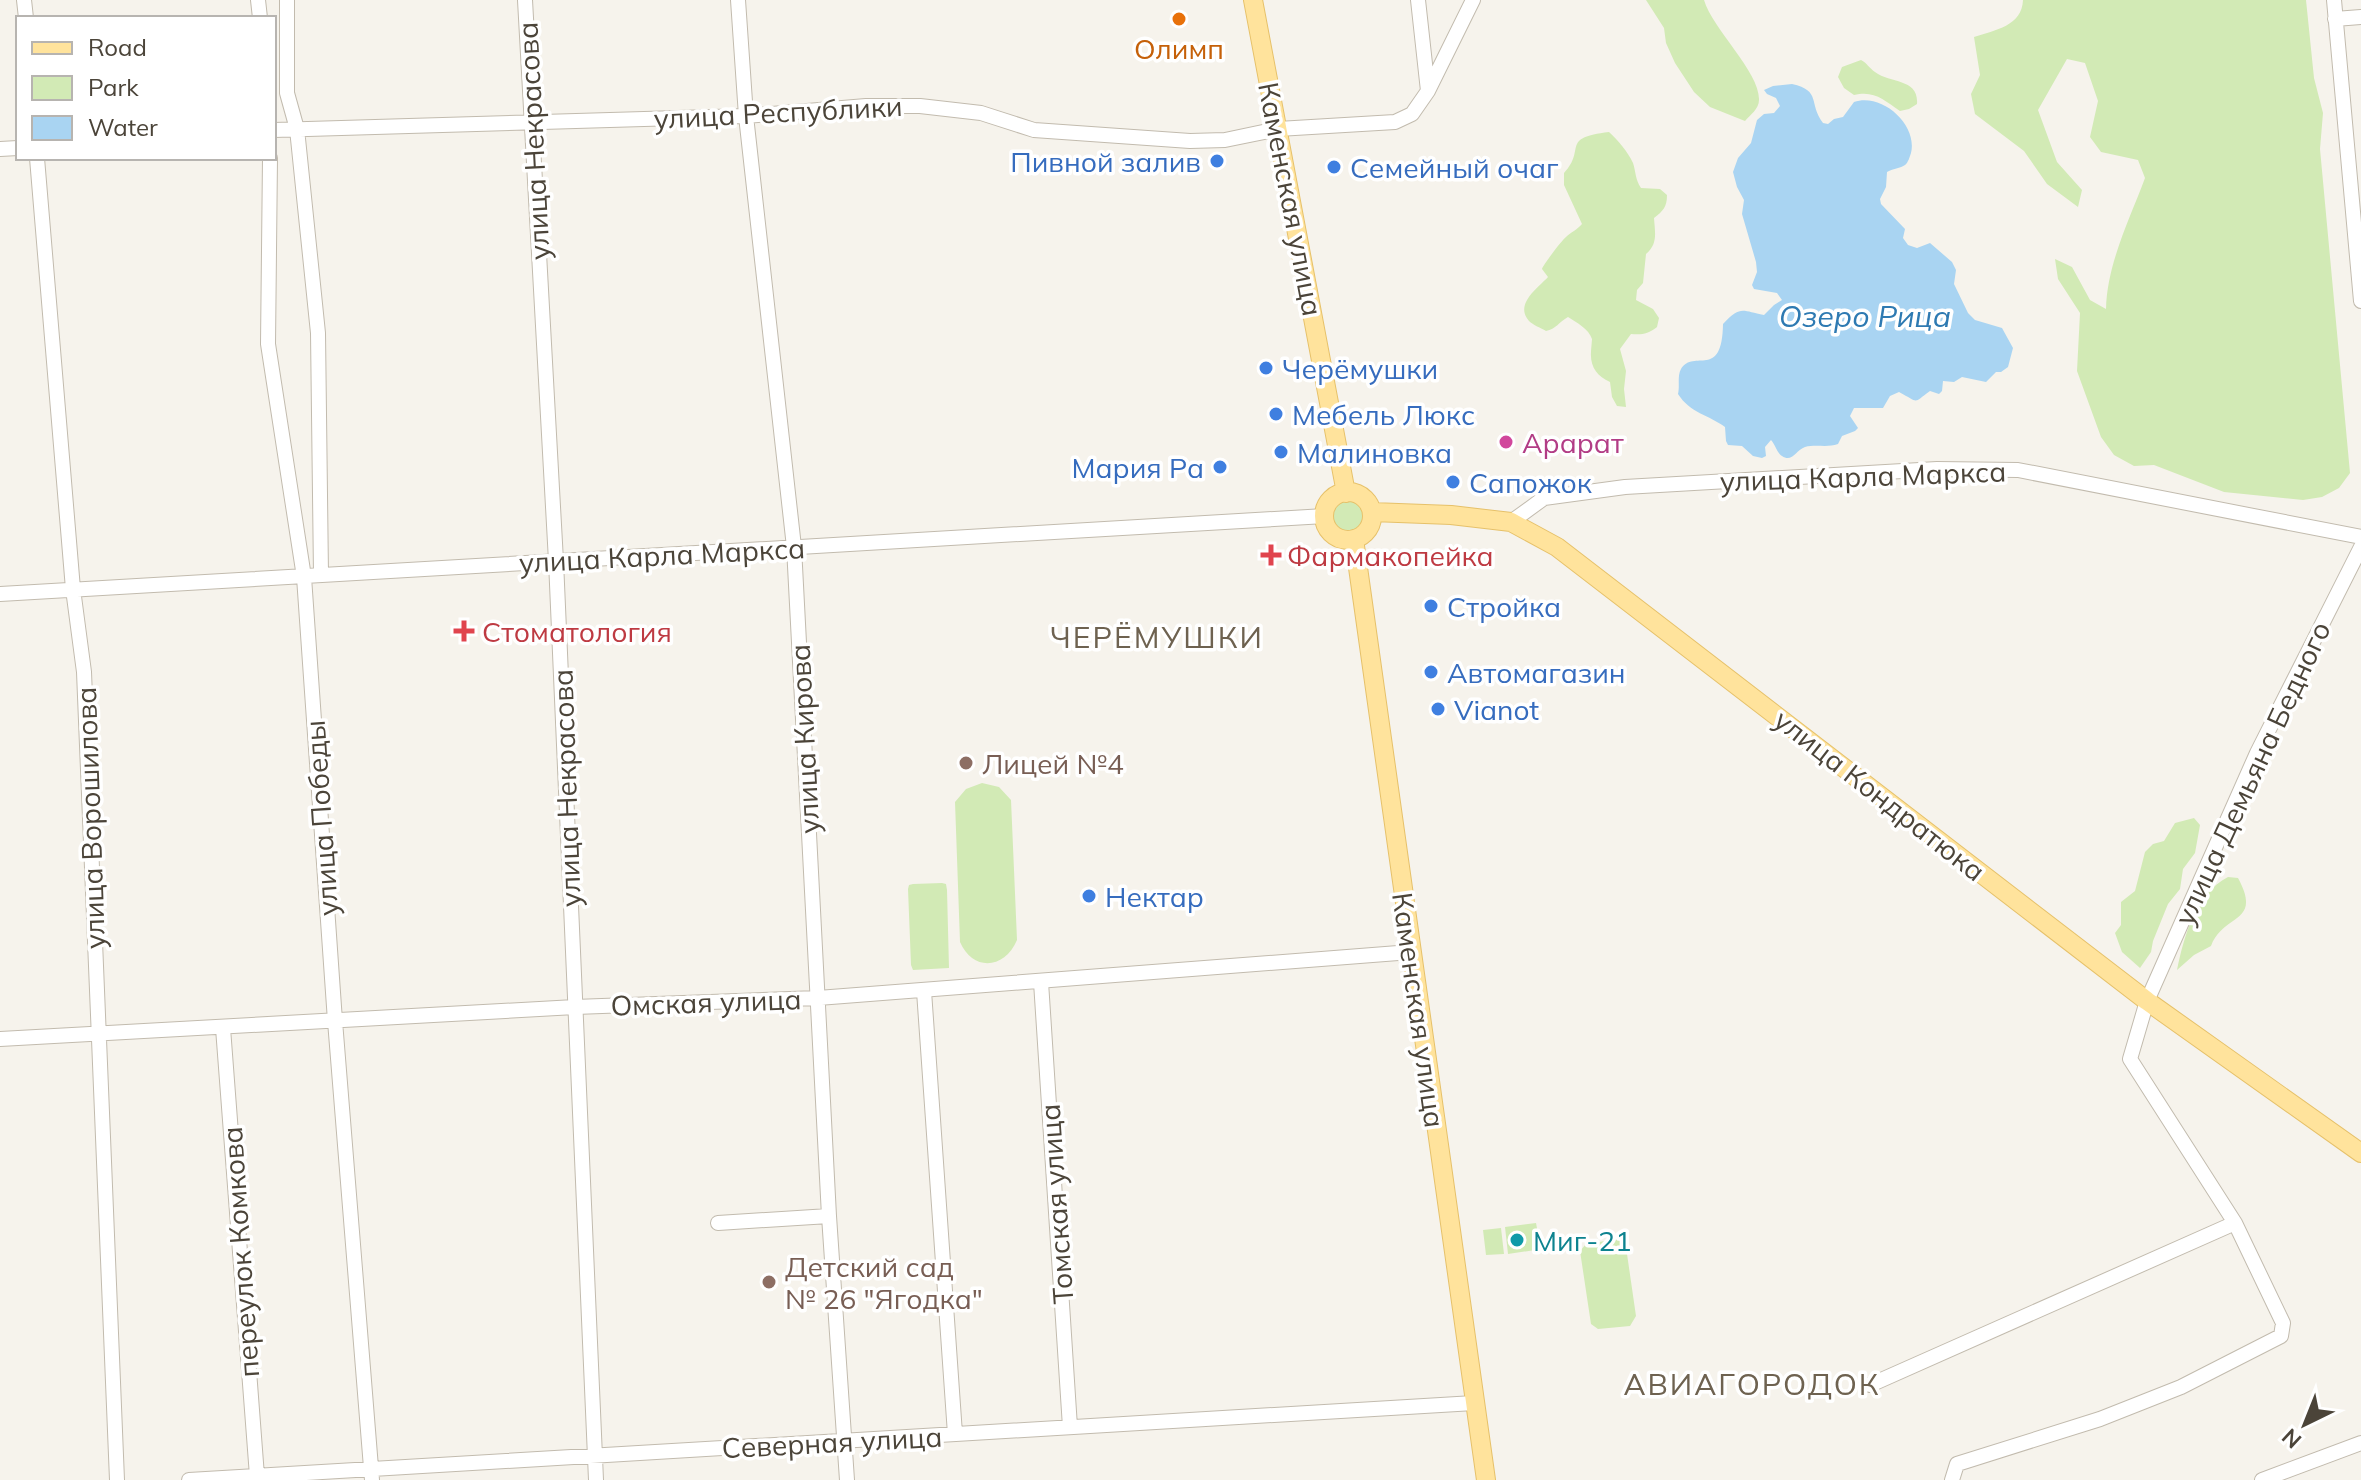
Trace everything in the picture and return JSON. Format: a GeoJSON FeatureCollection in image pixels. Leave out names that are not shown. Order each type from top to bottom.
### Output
{"type":"FeatureCollection","features":[{"type":"Feature","properties":{"kind":"main road","name":"Каменская улица"},"geometry":{"type":"LineString","coordinates":[[1253,0],[1346,493]]}},
{"type":"Feature","properties":{"kind":"main road"},"geometry":{"type":"LineString","coordinates":[[1353,493],[1365,500],[1372,512],[1370,526],[1354,539],[1333,535],[1326,523],[1329,503],[1339,494],[1353,493]]}},
{"type":"Feature","properties":{"kind":"main road","name":"улица Кондратюка"},"geometry":{"type":"LineString","coordinates":[[1372,512],[1451,515],[1511,522],[1557,547],[2147,1001],[2361,1153]]}},
{"type":"Feature","properties":{"kind":"main road","name":"Каменская улица"},"geometry":{"type":"LineString","coordinates":[[1354,539],[1486,1480]]}},
{"type":"Feature","properties":{"kind":"street"},"geometry":{"type":"LineString","coordinates":[[287,0],[287,93],[297,129],[318,333],[321,575]]}},
{"type":"Feature","properties":{"kind":"street","name":"улица Некрасова"},"geometry":{"type":"LineString","coordinates":[[525,0],[556,561],[596,1480]]}},
{"type":"Feature","properties":{"kind":"street","name":"улица Кирова"},"geometry":{"type":"LineString","coordinates":[[738,0],[746,116],[794,547],[829,1216],[847,1480]]}},
{"type":"Feature","properties":{"kind":"street"},"geometry":{"type":"LineString","coordinates":[[1418,0],[1428,91]]}},
{"type":"Feature","properties":{"kind":"street","name":"улица Республики"},"geometry":{"type":"LineString","coordinates":[[276,130],[746,116],[866,106],[920,106],[981,113],[1034,130],[1190,141],[1225,140],[1278,129],[1395,122],[1412,114],[1428,91],[1473,0]]}},
{"type":"Feature","properties":{"kind":"street"},"geometry":{"type":"LineString","coordinates":[[2334,0],[2355,184],[2361,301]]}},
{"type":"Feature","properties":{"kind":"street"},"geometry":{"type":"LineString","coordinates":[[2335,19],[2361,17]]}},
{"type":"Feature","properties":{"kind":"street","name":"улица Ворошилова"},"geometry":{"type":"LineString","coordinates":[[37,160],[73,589],[84,672],[117,1480]]}},
{"type":"Feature","properties":{"kind":"street","name":"улица Победы"},"geometry":{"type":"LineString","coordinates":[[270,160],[268,344],[304,577],[335,1021],[372,1474]]}},
{"type":"Feature","properties":{"kind":"street","name":"улица Карла Маркса"},"geometry":{"type":"LineString","coordinates":[[1511,522],[1544,498],[1625,487],[1937,469],[2018,470],[2361,537]]}},
{"type":"Feature","properties":{"kind":"street","name":"улица Карла Маркса"},"geometry":{"type":"LineString","coordinates":[[0,594],[1325,516]]}},
{"type":"Feature","properties":{"kind":"street","name":"улица Демьяна Бедного"},"geometry":{"type":"LineString","coordinates":[[1952,1480],[1957,1464],[2100,1419],[2181,1387],[2281,1336],[2283,1323],[2235,1223],[2130,1059],[2147,1001],[2257,753],[2361,547]]}},
{"type":"Feature","properties":{"kind":"street","name":"Омская улица"},"geometry":{"type":"LineString","coordinates":[[0,1039],[575,1007],[818,998],[1411,952]]}},
{"type":"Feature","properties":{"kind":"street","name":"Томская улица"},"geometry":{"type":"LineString","coordinates":[[1041,982],[1070,1427]]}},
{"type":"Feature","properties":{"kind":"street"},"geometry":{"type":"LineString","coordinates":[[924,991],[955,1434]]}},
{"type":"Feature","properties":{"kind":"street","name":"переулок Комкова"},"geometry":{"type":"LineString","coordinates":[[223,1028],[257,1476]]}},
{"type":"Feature","properties":{"kind":"street"},"geometry":{"type":"LineString","coordinates":[[718,1223],[829,1216]]}},
{"type":"Feature","properties":{"kind":"street"},"geometry":{"type":"LineString","coordinates":[[1870,1385],[2235,1223]]}},
{"type":"Feature","properties":{"kind":"street","name":"Северная улица"},"geometry":{"type":"LineString","coordinates":[[189,1480],[372,1474],[594,1456],[1474,1403]]}},
{"type":"Feature","properties":{"kind":"street"},"geometry":{"type":"LineString","coordinates":[[2262,1480],[2361,1443]]}},
{"type":"Feature","properties":{"kind":"green space"},"geometry":{"type":"Polygon","coordinates":[[[1646,0],[1704,0],[1757,89],[1758,106],[1745,121],[1710,107],[1694,92],[1675,63],[1666,43],[1664,28],[1646,0]]]}},
{"type":"Feature","properties":{"kind":"green space"},"geometry":{"type":"Polygon","coordinates":[[[2023,0],[2306,0],[2314,78],[2323,113],[2320,149],[2350,473],[2339,488],[2322,497],[2303,500],[2224,492],[2154,465],[2134,466],[2114,455],[2101,437],[2077,371],[2080,313],[2058,279],[2055,259],[2072,267],[2090,300],[2106,309],[2115,259],[2145,178],[2138,160],[2101,152],[2090,137],[2098,101],[2085,63],[2067,59],[2038,110],[2057,162],[2082,190],[2078,207],[2047,184],[2024,151],[1975,114],[1971,94],[1980,75],[1974,37],[2013,21],[2023,0]]]}},
{"type":"Feature","properties":{"kind":"green space"},"geometry":{"type":"Polygon","coordinates":[[[1861,60],[1881,76],[1909,86],[1914,90],[1917,104],[1900,111],[1878,97],[1854,95],[1844,88],[1838,77],[1842,67],[1861,60]]]}},
{"type":"Feature","properties":{"kind":"green space"},"geometry":{"type":"Polygon","coordinates":[[[1609,132],[1631,159],[1641,188],[1660,189],[1667,195],[1664,208],[1654,218],[1654,242],[1646,254],[1643,283],[1637,290],[1636,300],[1653,309],[1659,318],[1657,327],[1645,334],[1631,334],[1620,349],[1626,371],[1626,407],[1617,406],[1610,382],[1593,367],[1592,339],[1585,329],[1568,317],[1546,331],[1529,321],[1524,308],[1529,297],[1548,277],[1542,269],[1546,263],[1564,239],[1582,224],[1564,185],[1564,173],[1574,157],[1576,146],[1584,138],[1609,132]]]}},
{"type":"Feature","properties":{"kind":"green space"},"geometry":{"type":"Polygon","coordinates":[[[1348,495],[1363,501],[1369,516],[1363,531],[1348,537],[1333,531],[1327,516],[1333,501],[1348,495]]]}},
{"type":"Feature","properties":{"kind":"green space"},"geometry":{"type":"Polygon","coordinates":[[[982,783],[999,787],[1011,800],[1017,940],[1005,957],[989,963],[973,958],[960,942],[955,802],[966,789],[982,783]]]}},
{"type":"Feature","properties":{"kind":"green space"},"geometry":{"type":"Polygon","coordinates":[[[2194,818],[2200,825],[2195,853],[2183,869],[2180,889],[2168,904],[2151,952],[2140,968],[2122,952],[2115,933],[2121,925],[2121,902],[2135,891],[2145,852],[2153,844],[2164,841],[2175,823],[2194,818]]]}},
{"type":"Feature","properties":{"kind":"green space"},"geometry":{"type":"Polygon","coordinates":[[[2228,877],[2238,878],[2245,893],[2244,911],[2217,935],[2211,946],[2194,955],[2177,970],[2183,944],[2199,905],[2228,877]]]}},
{"type":"Feature","properties":{"kind":"green space"},"geometry":{"type":"Polygon","coordinates":[[[946,884],[947,890],[949,968],[913,970],[909,885],[946,884]]]}},
{"type":"Feature","properties":{"kind":"green space"},"geometry":{"type":"Polygon","coordinates":[[[1536,1223],[1539,1239],[1535,1250],[1508,1254],[1505,1227],[1536,1223]]]}},
{"type":"Feature","properties":{"kind":"green space"},"geometry":{"type":"Polygon","coordinates":[[[1501,1228],[1504,1254],[1486,1255],[1483,1230],[1501,1228]]]}},
{"type":"Feature","properties":{"kind":"green space"},"geometry":{"type":"Polygon","coordinates":[[[1618,1239],[1626,1247],[1636,1316],[1630,1326],[1598,1329],[1591,1324],[1580,1251],[1586,1244],[1618,1239]]]}},
{"type":"Feature","properties":{"kind":"water","name":"Озеро Рица"},"geometry":{"type":"Polygon","coordinates":[[[1792,84],[1811,94],[1823,123],[1843,117],[1854,102],[1864,100],[1886,106],[1903,121],[1912,142],[1911,153],[1905,165],[1887,172],[1881,204],[1905,229],[1903,238],[1908,245],[1917,248],[1930,243],[1952,262],[1956,270],[1954,284],[1968,313],[1975,320],[2002,328],[2013,348],[2008,367],[1996,372],[1986,382],[1962,377],[1954,382],[1943,381],[1939,394],[1930,391],[1916,400],[1899,392],[1890,396],[1883,408],[1854,408],[1850,416],[1858,428],[1842,436],[1838,444],[1805,447],[1785,458],[1771,440],[1765,447],[1766,456],[1762,458],[1753,456],[1742,446],[1728,445],[1725,427],[1694,410],[1678,394],[1679,378],[1686,363],[1713,358],[1718,352],[1723,324],[1734,314],[1742,311],[1764,315],[1782,300],[1777,293],[1754,289],[1752,285],[1757,272],[1756,262],[1742,214],[1744,200],[1733,172],[1738,158],[1751,143],[1757,120],[1764,114],[1774,113],[1780,106],[1776,98],[1764,90],[1792,84]]]}},
{"type":"Feature","properties":{"kind":"place","name":"Олимп"},"geometry":{"type":"Point","coordinates":[1179,19]}},
{"type":"Feature","properties":{"kind":"place","name":"Пивной залив"},"geometry":{"type":"Point","coordinates":[1217,161]}},
{"type":"Feature","properties":{"kind":"place","name":"Семейный очаг"},"geometry":{"type":"Point","coordinates":[1334,167]}},
{"type":"Feature","properties":{"kind":"place","name":"Черёмушки"},"geometry":{"type":"Point","coordinates":[1266,368]}},
{"type":"Feature","properties":{"kind":"place","name":"Мебель Люкс"},"geometry":{"type":"Point","coordinates":[1276,414]}},
{"type":"Feature","properties":{"kind":"place","name":"Арарат"},"geometry":{"type":"Point","coordinates":[1506,442]}},
{"type":"Feature","properties":{"kind":"place","name":"Малиновка"},"geometry":{"type":"Point","coordinates":[1281,452]}},
{"type":"Feature","properties":{"kind":"place","name":"Мария Ра"},"geometry":{"type":"Point","coordinates":[1220,467]}},
{"type":"Feature","properties":{"kind":"place","name":"Сапожок"},"geometry":{"type":"Point","coordinates":[1453,482]}},
{"type":"Feature","properties":{"kind":"place","name":"Фармакопейка"},"geometry":{"type":"Point","coordinates":[1271,555]}},
{"type":"Feature","properties":{"kind":"place","name":"Стройка"},"geometry":{"type":"Point","coordinates":[1431,606]}},
{"type":"Feature","properties":{"kind":"place","name":"Стоматология"},"geometry":{"type":"Point","coordinates":[464,631]}},
{"type":"Feature","properties":{"kind":"place","name":"Автомагазин"},"geometry":{"type":"Point","coordinates":[1431,672]}},
{"type":"Feature","properties":{"kind":"place","name":"Vianot"},"geometry":{"type":"Point","coordinates":[1438,709]}},
{"type":"Feature","properties":{"kind":"place","name":"Лицей №4"},"geometry":{"type":"Point","coordinates":[966,763]}},
{"type":"Feature","properties":{"kind":"place","name":"Нектар"},"geometry":{"type":"Point","coordinates":[1089,896]}},
{"type":"Feature","properties":{"kind":"place","name":"Миг-21"},"geometry":{"type":"Point","coordinates":[1517,1240]}},
{"type":"Feature","properties":{"kind":"place","name":"Детский сад № 26 \"Ягодка\""},"geometry":{"type":"Point","coordinates":[769,1282]}},
{"type":"Feature","properties":{"kind":"district","name":"ЧЕРЁМУШКИ"},"geometry":{"type":"Point","coordinates":[1157,637]}},
{"type":"Feature","properties":{"kind":"district","name":"АВИАГОРОДОК"},"geometry":{"type":"Point","coordinates":[1752,1384]}}]}
